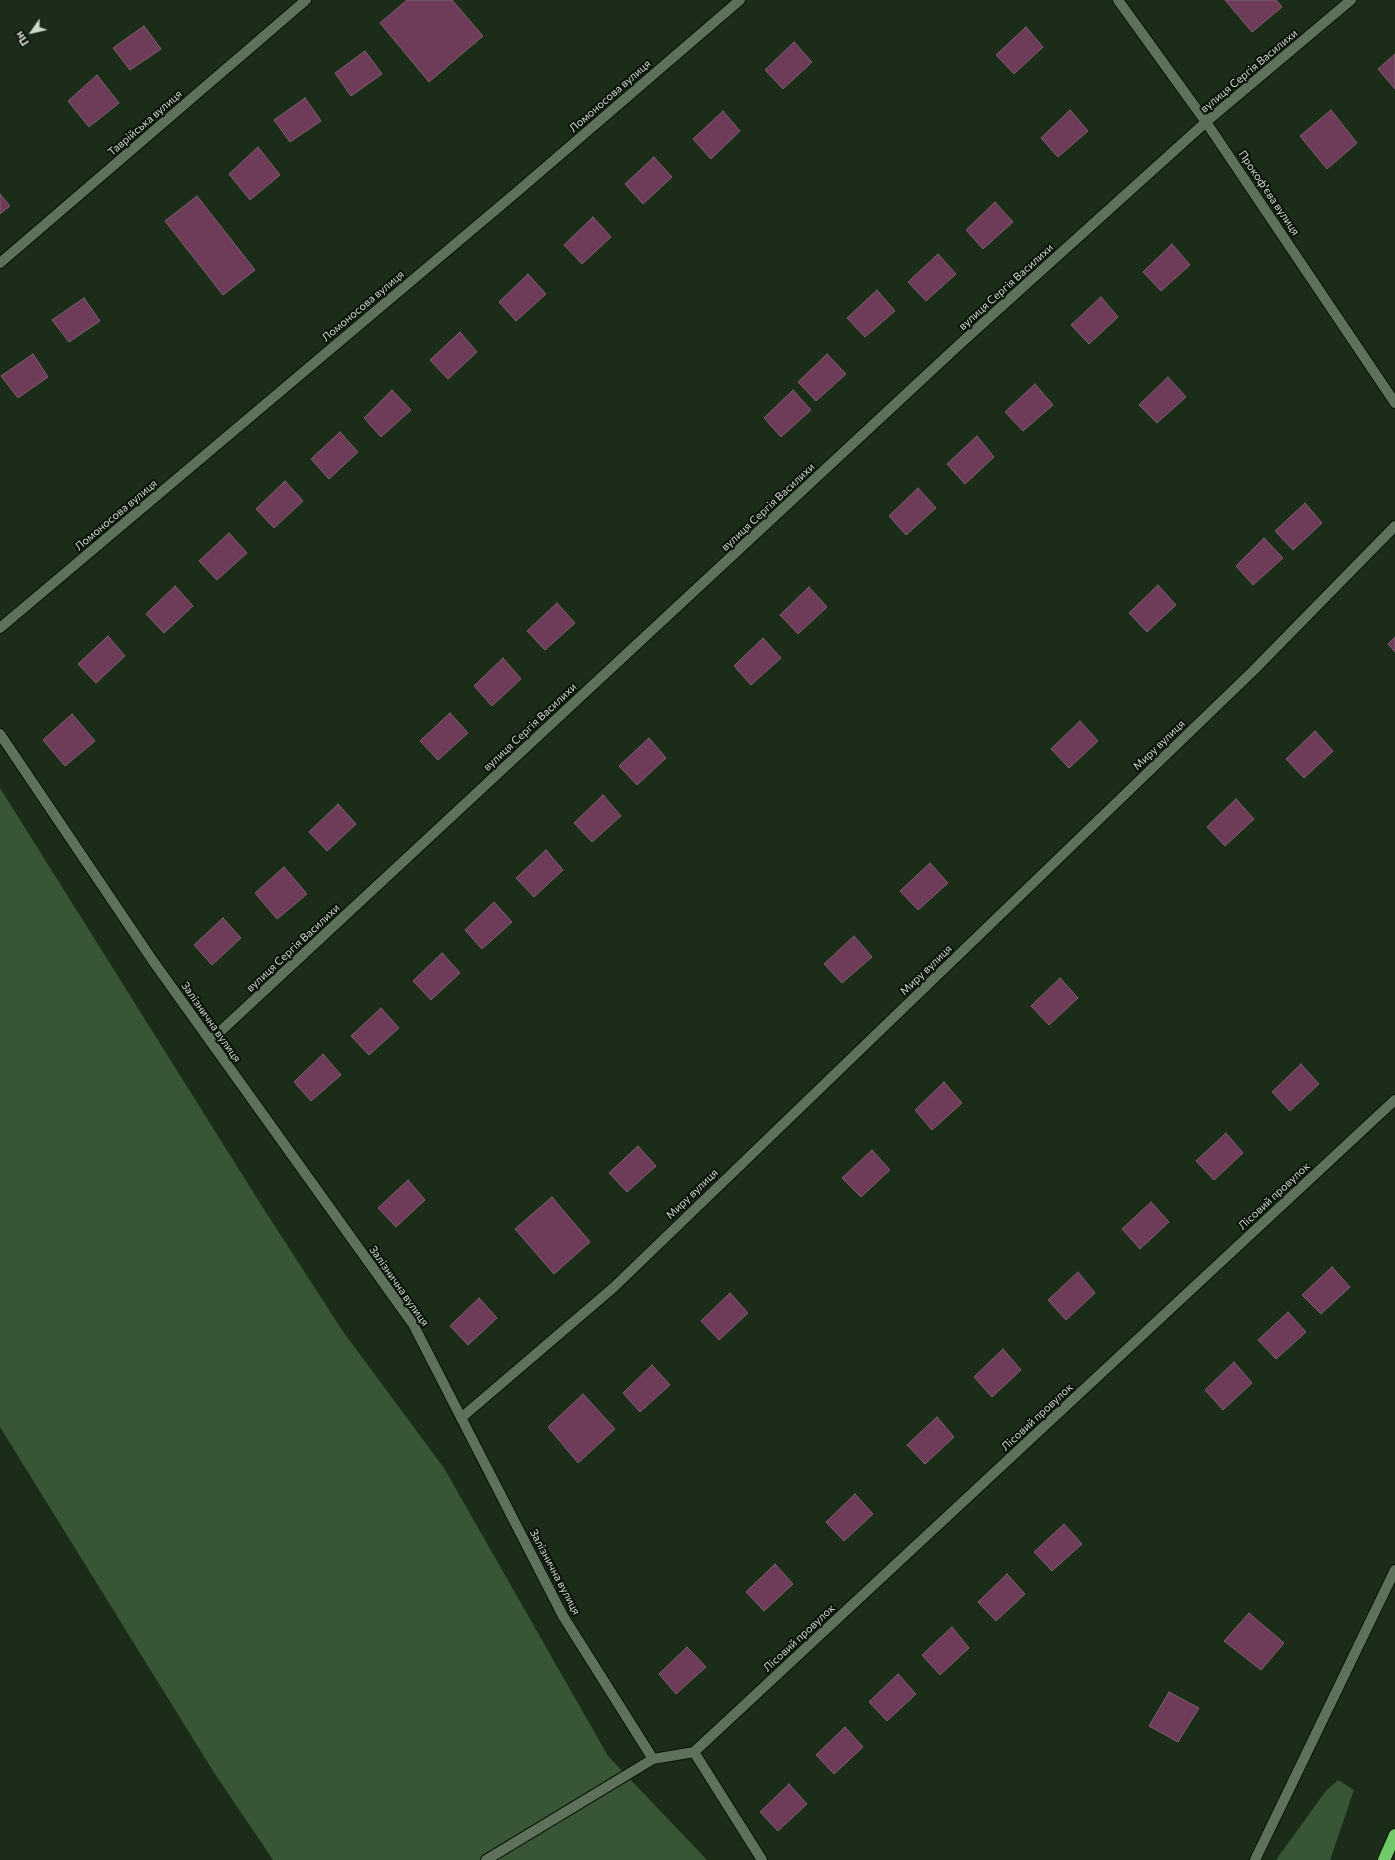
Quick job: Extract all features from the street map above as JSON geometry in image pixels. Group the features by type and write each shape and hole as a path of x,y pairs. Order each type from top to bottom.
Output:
{"highway":[{"path":"1384,1860 1395,1835"}],"street":[{"name":"Таврійська вулиця","path":"0,263 306,0"},
{"name":"Ломоносова вулиця","path":"0,628 518,191 740,0"},
{"name":"Прокоф'єва вулиця","path":"1118,0 1206,122 1395,403"},
{"name":"вулиця Сергія Василихи","path":"210,1041 961,343 1206,122 1352,0"},
{"name":"Миру вулиця","path":"461,1418 619,1282 1253,671 1395,526"},
{"name":"Залізнична вулиця","path":"0,734 152,960 413,1324 563,1616 653,1759"},
{"name":"Лісовий провулок","path":"694,1752 1395,1100"},
{"path":"1255,1860 1395,1570"},
{"path":"486,1860 653,1759 694,1752 762,1860"}],"green space":[{"path":"0,788 265,1211 344,1333 444,1468 608,1756 707,1860 273,1860 213,1771 0,1427"},
{"path":"1338,1780 1354,1790 1330,1860 1276,1860 1325,1792"}],"building":[{"path":"407,0 452,0 483,36 429,82 380,23"},
{"path":"1225,0 1276,0 1282,7 1252,32"},
{"path":"144,26 161,49 130,70 113,48"},
{"path":"1026,27 1043,47 1014,74 996,55"},
{"path":"794,42 812,62 783,89 765,70"},
{"path":"365,51 382,74 351,96 335,73"},
{"path":"1395,54 1395,89 1378,69"},
{"path":"97,75 119,103 89,127 68,101"},
{"path":"305,98 321,121 290,142 274,120"},
{"path":"1070,110 1088,131 1058,157 1041,138"},
{"path":"1331,110 1357,143 1327,169 1300,136"},
{"path":"723,111 740,131 711,159 693,139"},
{"path":"258,147 280,175 250,200 229,174"},
{"path":"654,157 672,177 643,204 625,184"},
{"path":"0,194 10,206 0,214"},
{"path":"197,196 255,270 223,295 165,221"},
{"path":"995,202 1013,222 983,249 966,230"},
{"path":"593,217 611,237 582,264 564,245"},
{"path":"1172,244 1190,265 1161,291 1143,272"},
{"path":"938,254 956,274 926,301 908,282"},
{"path":"528,274 546,294 516,321 499,302"},
{"path":"877,290 895,311 865,337 847,318"},
{"path":"1101,297 1118,317 1089,344 1071,325"},
{"path":"84,298 100,321 69,342 52,320"},
{"path":"460,332 477,352 448,379 430,360"},
{"path":"33,354 48,377 18,398 1,376"},
{"path":"827,354 846,374 816,401 798,382"},
{"path":"1168,377 1186,397 1157,423 1139,405"},
{"path":"1035,384 1053,405 1023,431 1005,412"},
{"path":"392,390 411,410 381,437 364,418"},
{"path":"793,390 811,410 781,437 764,418"},
{"path":"340,432 358,452 329,479 311,459"},
{"path":"977,436 994,457 965,484 947,464"},
{"path":"285,481 303,501 274,528 256,509"},
{"path":"918,488 936,508 906,535 889,516"},
{"path":"1305,503 1322,523 1293,550 1275,531"},
{"path":"229,533 247,553 217,580 199,561"},
{"path":"1264,538 1283,558 1253,585 1236,566"},
{"path":"1158,585 1176,605 1147,632 1129,613"},
{"path":"175,586 193,606 164,633 146,614"},
{"path":"809,587 827,607 798,634 780,615"},
{"path":"557,603 575,623 545,650 527,631"},
{"path":"108,636 125,656 96,683 78,664"},
{"path":"1395,637 1395,652 1388,644"},
{"path":"763,638 781,658 751,685 734,666"},
{"path":"503,658 521,679 492,706 474,686"},
{"path":"450,713 468,733 438,760 420,741"},
{"path":"72,714 95,741 65,766 43,740"},
{"path":"1080,721 1098,741 1069,768 1051,749"},
{"path":"1315,731 1333,751 1304,778 1286,759"},
{"path":"649,738 666,758 637,785 619,766"},
{"path":"603,795 621,816 592,842 574,823"},
{"path":"1236,799 1254,819 1225,846 1207,827"},
{"path":"338,804 356,824 327,851 309,832"},
{"path":"546,850 563,870 534,897 516,878"},
{"path":"930,863 948,883 918,910 900,891"},
{"path":"284,867 307,894 277,919 255,893"},
{"path":"494,902 512,922 482,949 465,930"},
{"path":"223,918 241,938 212,965 194,945"},
{"path":"854,936 872,957 842,983 824,964"},
{"path":"442,953 460,973 431,1000 413,981"},
{"path":"1060,978 1078,998 1049,1025 1031,1006"},
{"path":"381,1008 399,1028 369,1055 351,1036"},
{"path":"323,1054 341,1075 311,1101 294,1082"},
{"path":"1301,1064 1319,1084 1290,1111 1272,1092"},
{"path":"944,1082 962,1103 932,1130 915,1110"},
{"path":"1226,1133 1243,1153 1214,1180 1196,1161"},
{"path":"638,1146 656,1166 627,1192 609,1173"},
{"path":"872,1150 890,1170 861,1197 842,1178"},
{"path":"408,1180 425,1200 396,1227 378,1208"},
{"path":"552,1197 590,1242 554,1274 515,1229"},
{"path":"1151,1202 1169,1222 1140,1249 1122,1229"},
{"path":"1332,1267 1350,1287 1321,1314 1302,1295"},
{"path":"1078,1272 1095,1293 1066,1320 1048,1300"},
{"path":"730,1293 748,1313 719,1340 701,1321"},
{"path":"479,1298 497,1318 468,1345 450,1326"},
{"path":"1288,1312 1306,1332 1276,1359 1258,1340"},
{"path":"1003,1349 1021,1370 992,1397 974,1377"},
{"path":"1234,1362 1252,1383 1223,1410 1205,1390"},
{"path":"652,1365 670,1385 640,1412 623,1393"},
{"path":"583,1394 615,1429 578,1463 548,1427"},
{"path":"937,1417 954,1437 925,1464 907,1445"},
{"path":"855,1494 873,1514 844,1541 826,1522"},
{"path":"1064,1524 1082,1544 1052,1571 1034,1552"},
{"path":"775,1564 793,1584 764,1611 746,1592"},
{"path":"1007,1574 1025,1594 996,1621 978,1602"},
{"path":"1249,1613 1284,1643 1261,1670 1224,1641"},
{"path":"952,1627 969,1648 940,1675 922,1655"},
{"path":"687,1647 706,1667 676,1694 659,1674"},
{"path":"898,1674 916,1694 887,1721 869,1702"},
{"path":"1169,1692 1199,1708 1178,1742 1149,1726"},
{"path":"845,1727 863,1747 834,1774 816,1755"},
{"path":"789,1784 807,1804 778,1831 760,1812"}]}
